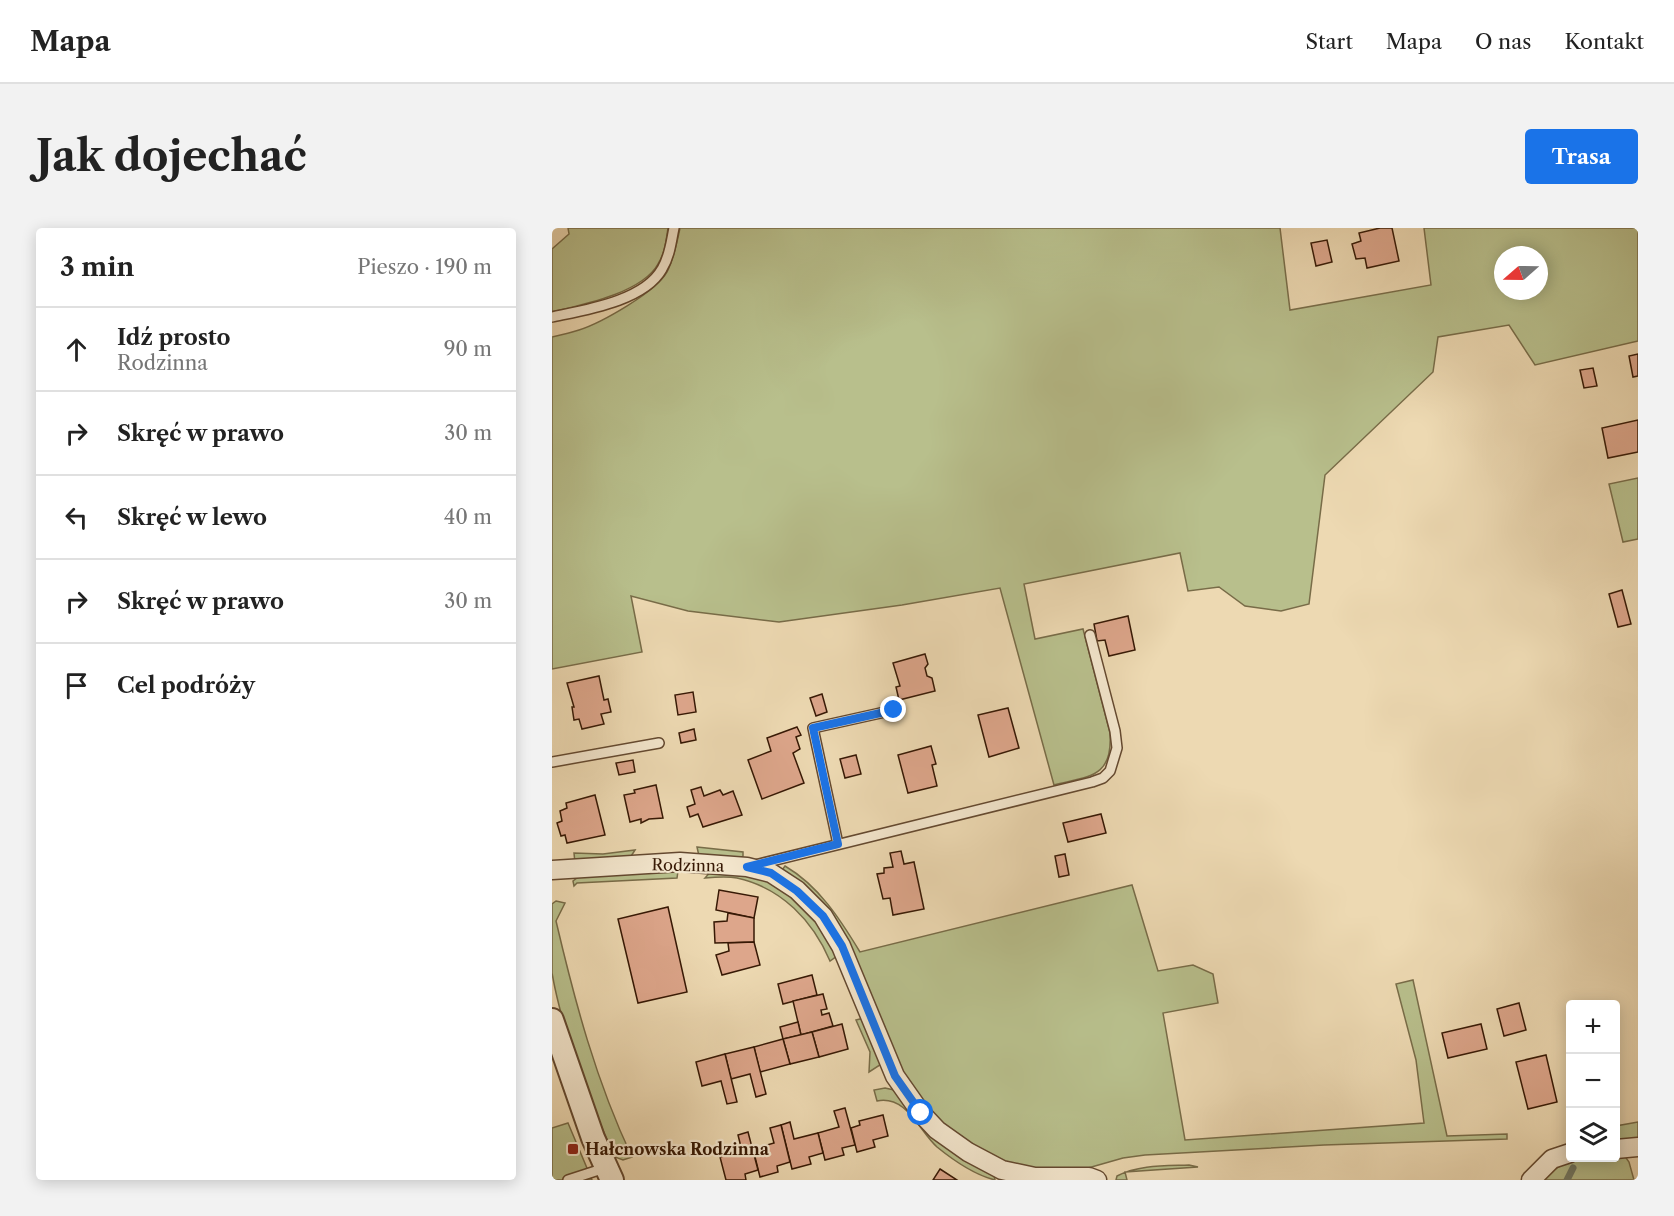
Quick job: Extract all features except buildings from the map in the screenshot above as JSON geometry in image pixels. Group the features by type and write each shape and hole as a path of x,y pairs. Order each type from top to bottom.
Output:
{"street":[{"name":"Rodzinna","path":"552,870 680,862 747,867 771,873 797,891 823,916 842,946 895,1076 921,1113 937,1130 968,1152 1002,1170 1035,1177 1089,1177 1096,1180"},
{"path":"552,1020 580,1103 609,1174"},
{"path":"1620,1149 1638,1147"},
{"path":"1531,1180 1552,1159 1566,1154"}],"lane":[{"path":"552,317 615,302 651,282 662,270 669,253 674,228"},
{"path":"747,867 1103,778 1110,771 1117,748 1115,731 1090,635"},
{"path":"838,844 813,728 894,710"},
{"path":"552,762 659,743"},
{"path":"568,1180 609,1174"}],"green space":[{"path":"568,228 668,228 665,247 658,264 639,283 610,296 552,312 552,249 569,234"},
{"path":"680,228 1280,228 1290,310 1431,285 1424,228 1638,228 1638,341 1535,365 1509,325 1438,337 1433,372 1325,475 1309,604 1281,611 1245,606 1219,587 1188,591 1180,553 1024,584 1035,639 1083,629 1110,733 1110,748 1103,767 1088,776 1054,785 1000,588 902,605 779,622 688,611 631,596 642,652 552,669 552,337 579,330 627,306 661,280 673,256"},
{"path":"1638,478 1638,539 1623,542 1609,484"},
{"path":"697,847 743,852 743,856 740,860 699,856"},
{"path":"635,850 628,861 575,863 574,853 603,854"},
{"path":"785,866 818,893 860,952 1132,885 1158,971 1193,965 1213,974 1218,1003 1163,1013 1185,1140 1424,1123 1416,1060 1396,984 1413,980 1447,1136 1507,1134 1507,1139 1324,1145 1145,1155 1123,1158 1088,1168 1043,1171 999,1162 962,1140 931,1113 904,1076 863,980 780,873"},
{"path":"712,870 741,873 773,882 790,893 819,921 837,956 830,961 815,933 794,908 782,898 753,883 737,878 705,878"},
{"path":"678,871 677,878 577,883 574,886 573,881 581,875"},
{"path":"556,901 565,903 556,921 588,1041 619,1128 632,1157 623,1160 615,1157 606,1136 578,1066 563,1019 552,973 552,904"},
{"path":"864,1018 883,1063 869,1072 870,1052 856,1020"},
{"path":"885,1088 894,1090 994,1175 995,1180 972,1171 943,1152 930,1140 912,1116 896,1103 877,1101 874,1090"},
{"path":"1638,1122 1638,1140 1620,1142 1620,1125"},
{"path":"568,1123 592,1180 552,1180 552,1128"},
{"path":"1624,1155 1629,1162 1634,1180 1542,1180 1552,1171 1570,1162 1620,1162 1620,1156"},
{"path":"1161,1166 1198,1167 1127,1172"},
{"path":"1125,1173 1127,1180 1116,1180 1117,1176"}],"waterway":[{"path":"1567,1180 1573,1168"}],"place":[{"name":"Hałcnowska Rodzinna","path":"573,1149"}],"route":[{"path":"894,710 813,728 838,844 747,867 771,873 797,891 823,916 842,946 895,1076 921,1113"}]}
